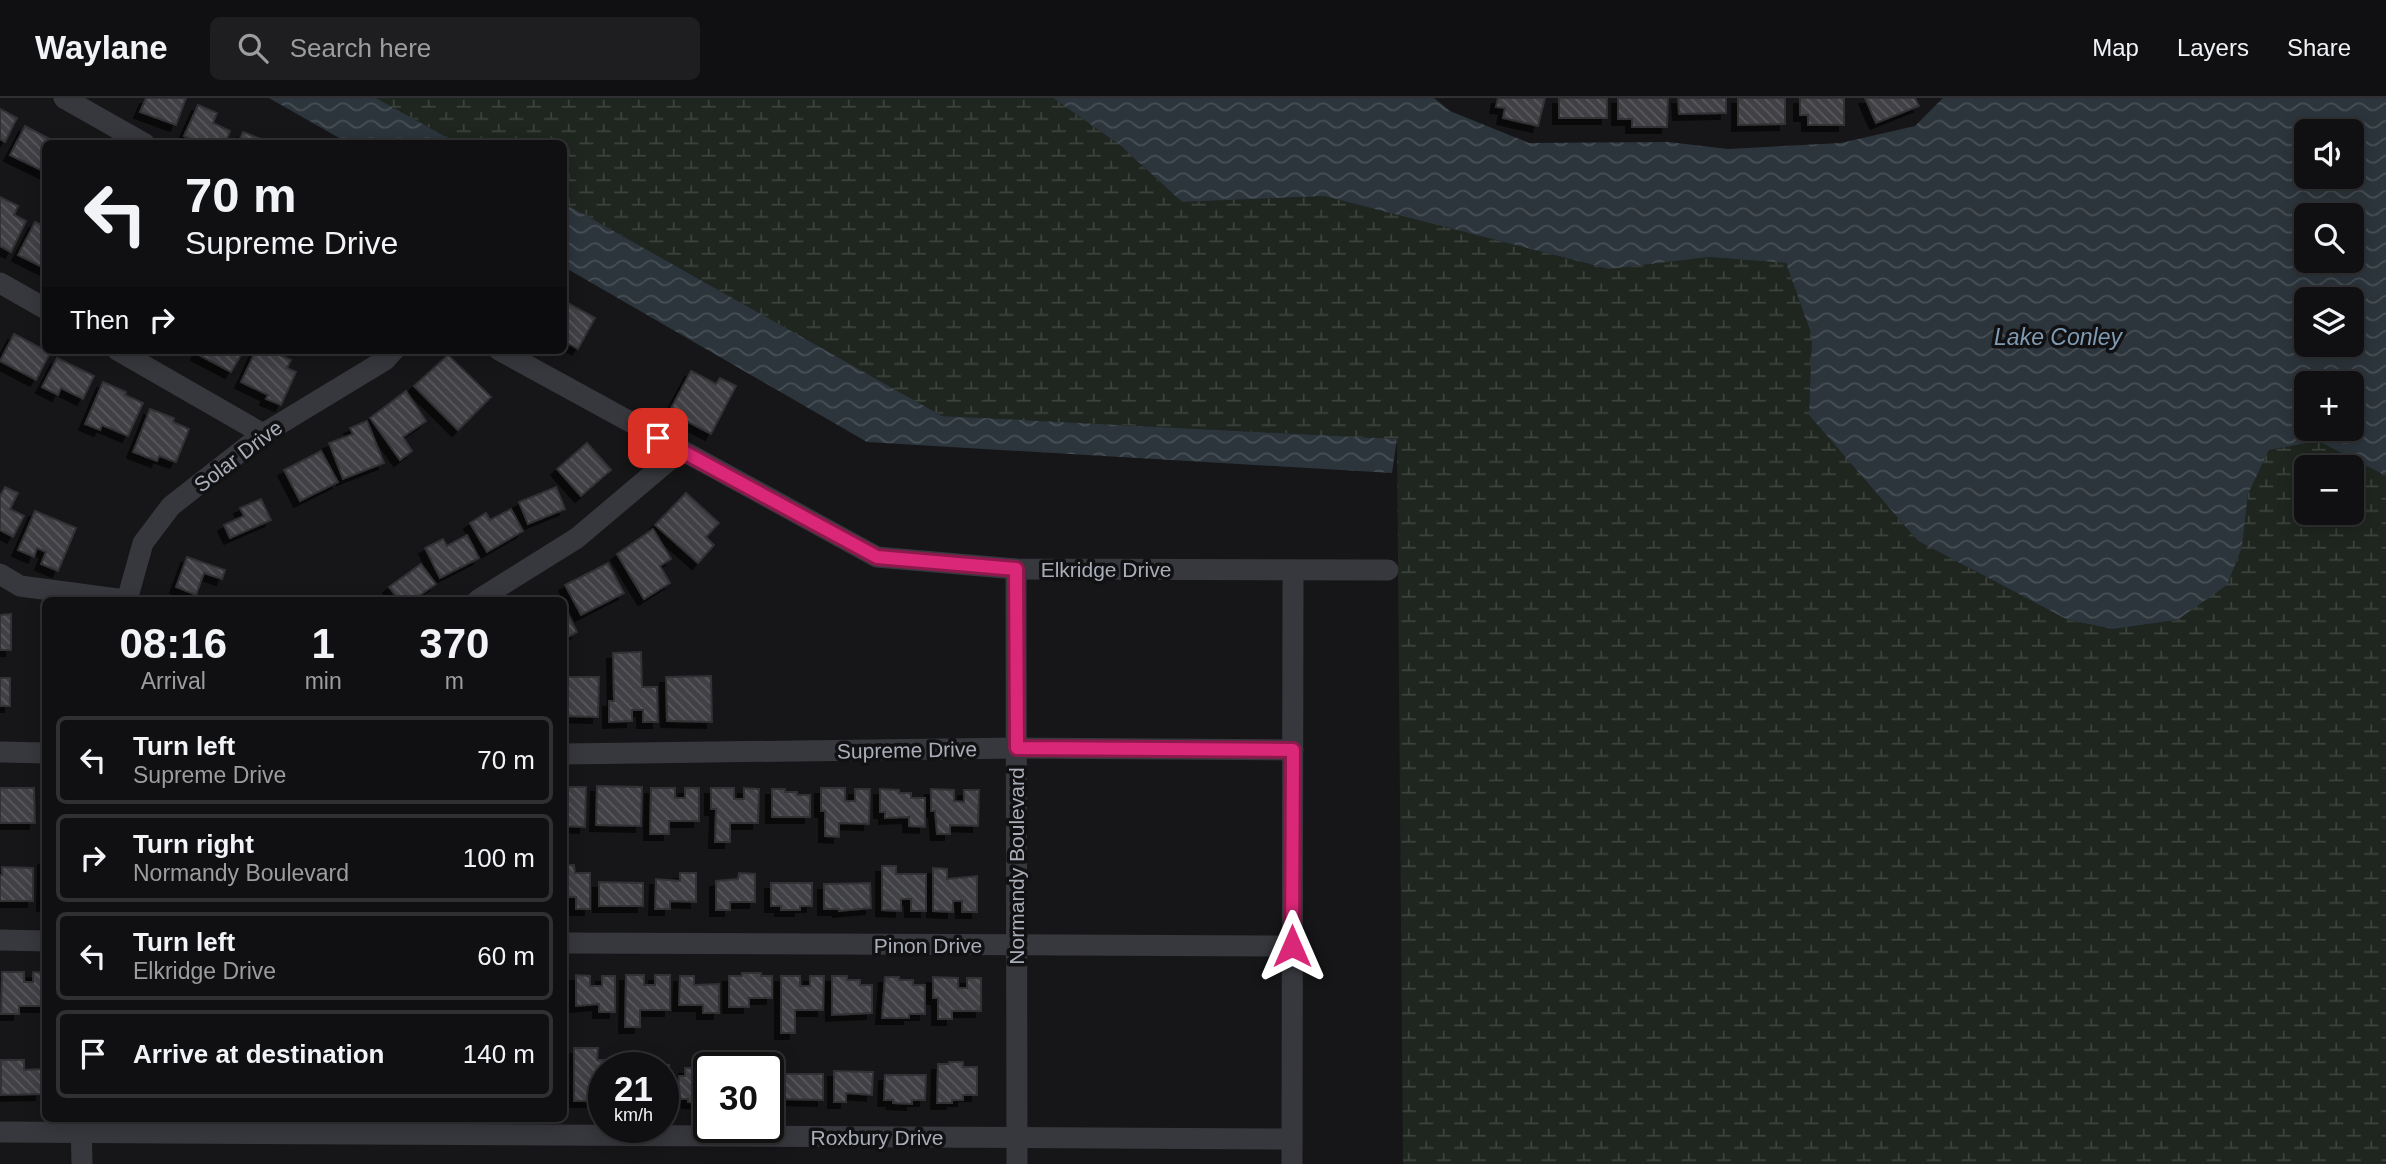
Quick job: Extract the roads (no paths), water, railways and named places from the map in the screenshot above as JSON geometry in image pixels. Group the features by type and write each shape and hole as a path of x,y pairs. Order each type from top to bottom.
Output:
{"street":[{"path":"64,98 138,140"},
{"path":"0,283 42,307"},
{"path":"124,354 262,434"},
{"name":"Solar Drive","path":"127,597 143,543 172,506 262,434 385,360 390,354"},
{"name":"Elkridge Drive","path":"506,354 877,557 1016,569 1388,570"},
{"path":"483,597 577,538 680,451"},
{"name":"Normandy Boulevard","path":"1016,569 1017,1164"},
{"path":"1292,1164 1293,570"},
{"path":"0,574 20,586 103,597"},
{"name":"Supreme Drive","path":"567,754 1017,748 1293,750"},
{"path":"0,752 42,753"},
{"path":"0,940 42,941"},
{"name":"Pinon Drive","path":"567,943 1292,946"},
{"path":"81,1125 82,1164"},
{"name":"Roxbury Drive","path":"0,1132 81,1125 1017,1138 1292,1139"}],"water":[{"path":"269,98 376,98 452,140 343,140"},
{"name":"Lake Conley","path":"1053,98 1434,98 1450,111 1529,143 1668,142 1728,149 1841,143 1915,126 1943,98 2386,98 2386,476 2364,465 2364,455 2345,455 2318,441 2269,450 2248,494 2242,547 2227,585 2177,620 2113,629 2068,620 1918,541 1809,415 1812,336 1786,263 1709,257 1609,269 1324,196 1182,202 1121,146"},
{"path":"567,205 942,416 1397,439 1392,473 867,442 567,269"}]}
